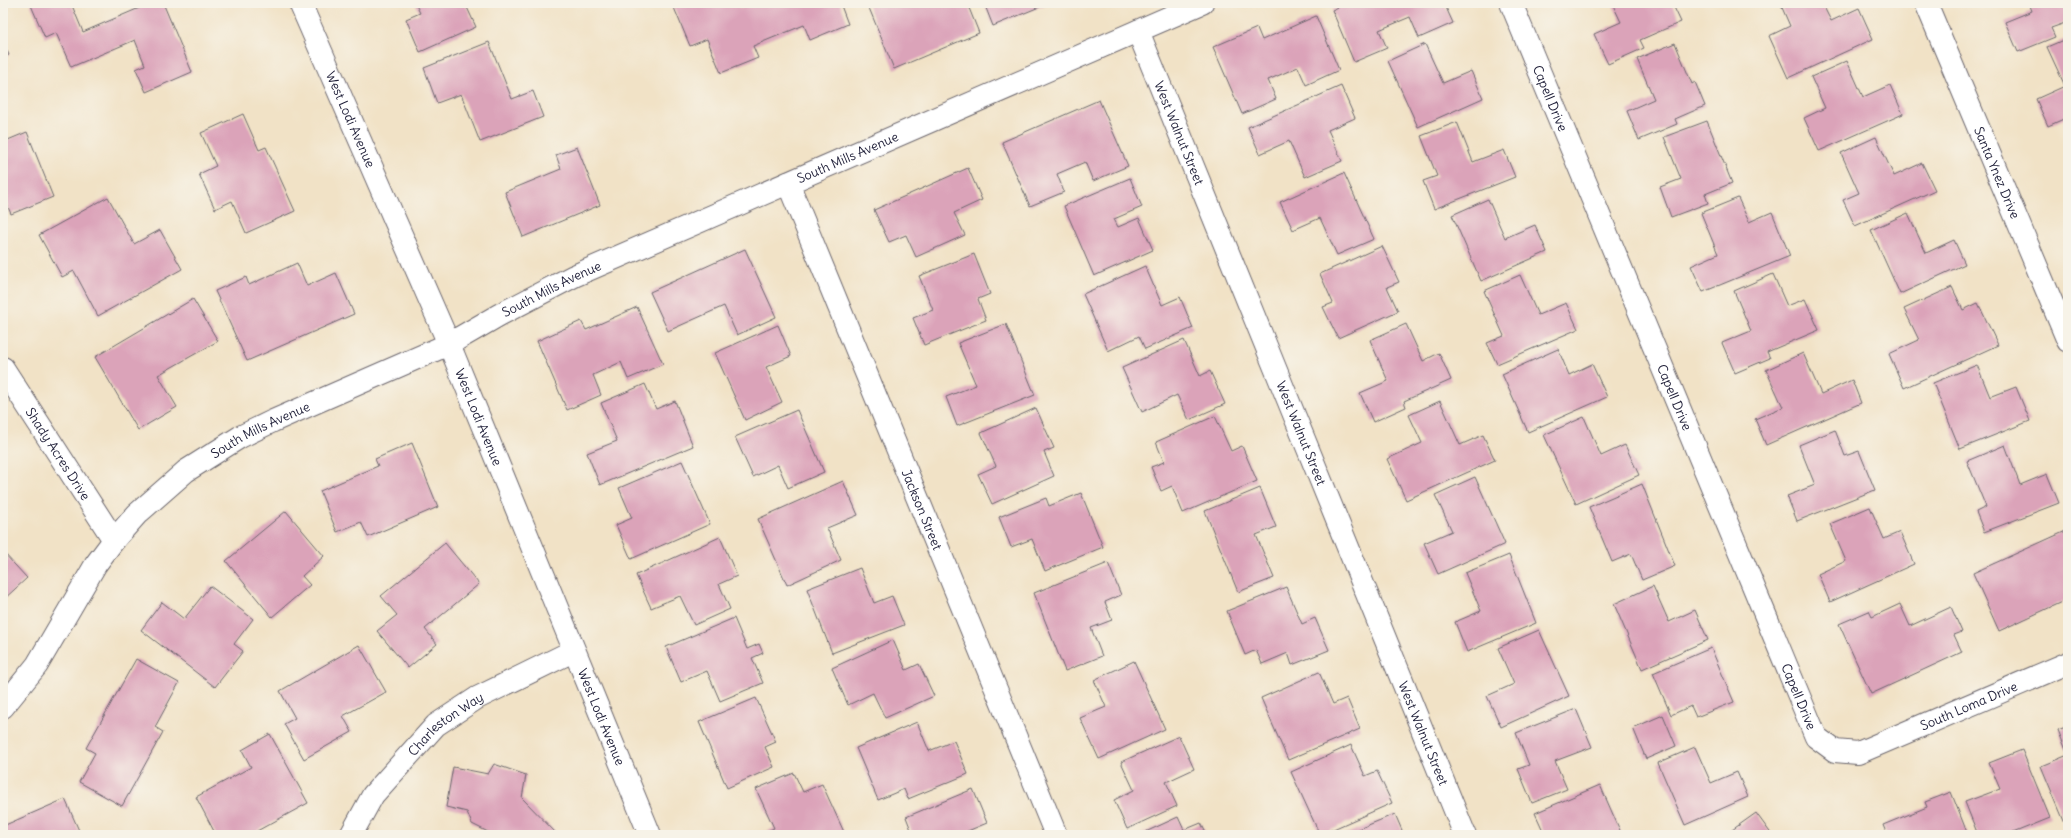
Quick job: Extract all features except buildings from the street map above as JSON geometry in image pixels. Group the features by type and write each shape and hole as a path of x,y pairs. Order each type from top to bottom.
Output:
{"street":[{"name":"West Lodi Avenue","path":"300,3 449,344 650,835"},
{"name":"South Mills Avenue","path":"3,707 37,665 96,564 114,540 137,514 159,494 186,471 209,455 273,421 449,344 499,315 574,276 1202,3"},
{"name":"Capell Drive","path":"1511,3 1816,737 1836,751 1858,753 1870,749"},
{"name":"Santa Ynez Drive","path":"1926,3 2068,341"},
{"name":"West Walnut Street","path":"1138,31 1465,835"},
{"name":"Jackson Street","path":"788,183 1056,835"},
{"name":"Shady Acres Drive","path":"3,368 114,540"},
{"name":"Charleston Way","path":"350,835 373,795 436,725 477,698 573,650"},
{"name":"South Loma Drive","path":"1870,749 2068,663"}]}
